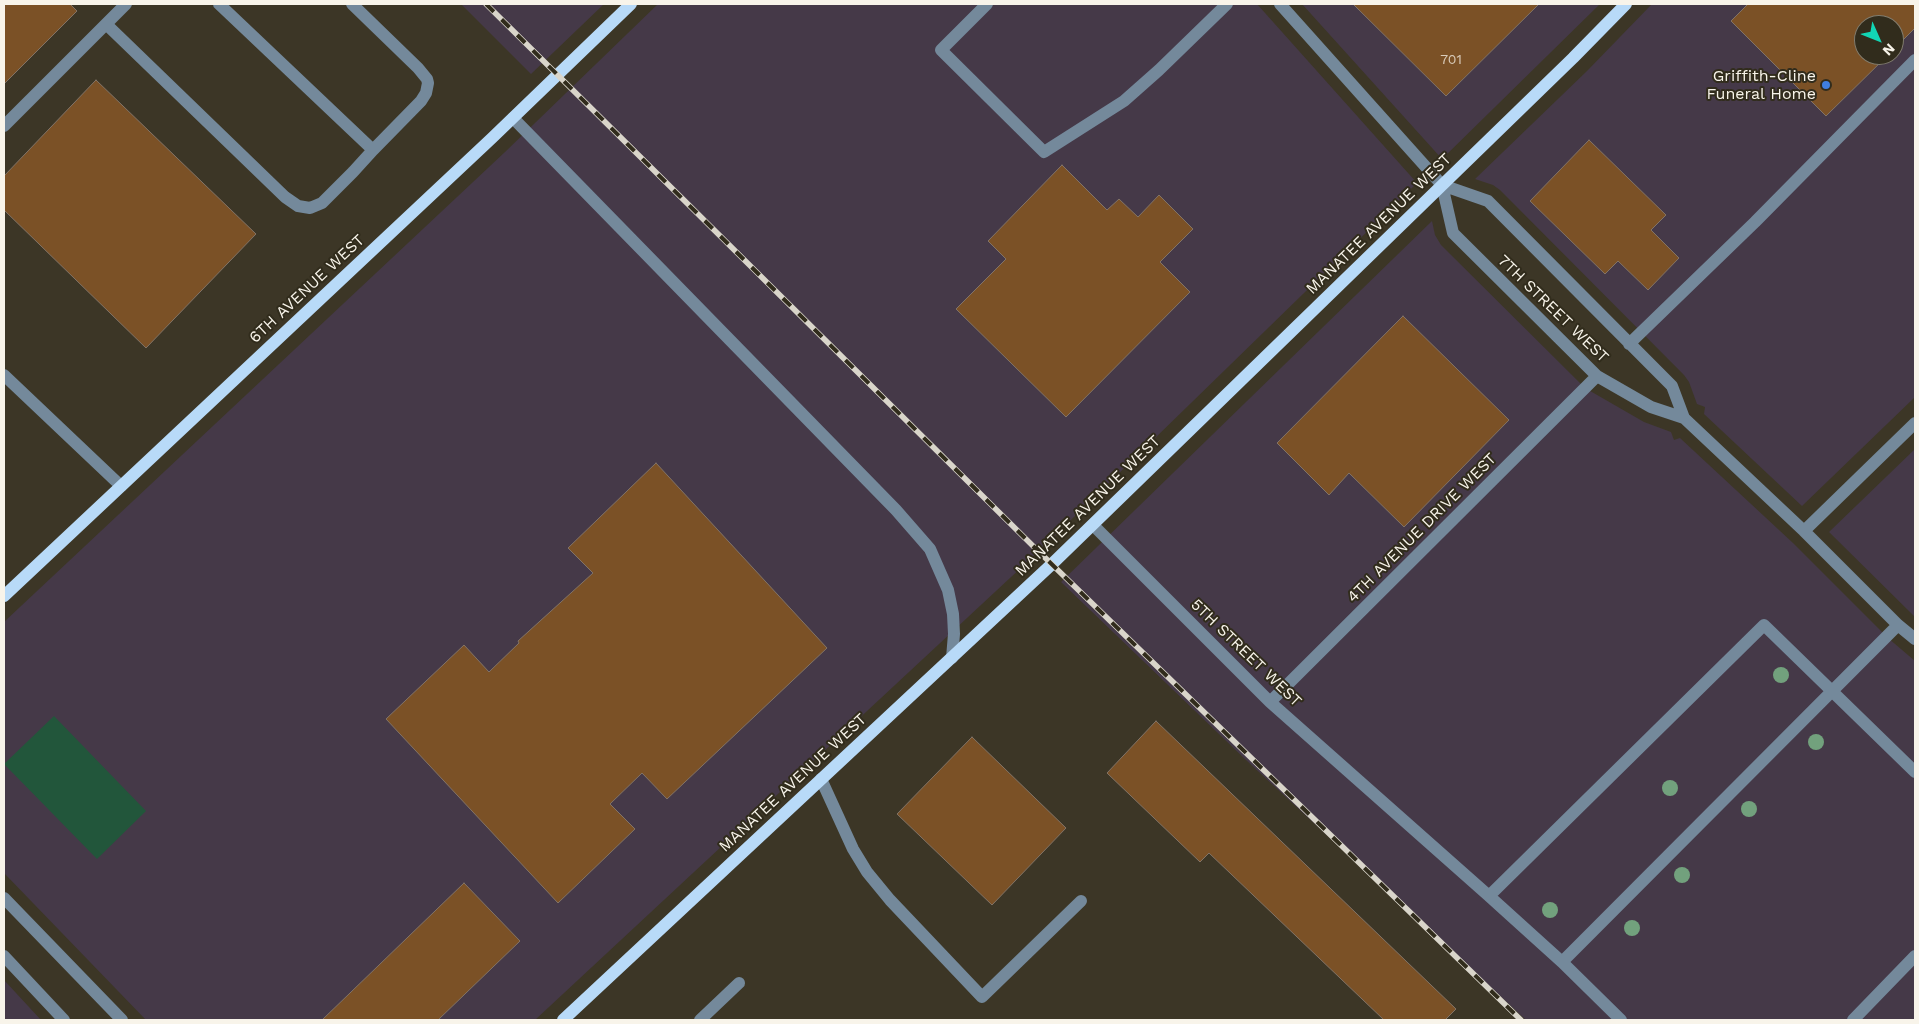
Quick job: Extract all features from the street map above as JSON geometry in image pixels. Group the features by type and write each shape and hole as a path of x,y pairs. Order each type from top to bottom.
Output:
{"main road":[{"name":"6TH AVENUE WEST","path":"4,596 514,118 631,4"},
{"name":"MANATEE AVENUE WEST","path":"563,1020 1093,524 1626,4"}],"street":[{"path":"4,126 126,4"},
{"path":"219,4 373,150"},
{"path":"106,24 285,197 298,206 310,208 322,203 421,101 426,93 428,83 424,74 352,4"},
{"path":"987,4 941,50 1044,152 1124,101 1227,4"},
{"name":"7TH STREET WEST","path":"1280,4 1442,185 1453,233 1598,376 1651,407 1684,418 1804,531 1898,625 1915,639"},
{"path":"1629,344 1755,222 1915,60"},
{"path":"514,118 896,510 926,544 934,557 950,598 954,634 952,658"},
{"name":"7TH STREET WEST","path":"1442,185 1488,201 1672,386 1684,418"},
{"path":"4,375 121,486"},
{"name":"4TH AVENUE DRIVE WEST","path":"1270,702 1598,376"},
{"path":"1804,531 1915,423"},
{"name":"5TH STREET WEST","path":"1093,524 1270,702 1489,896 1562,962 1622,1020"},
{"path":"1489,896 1764,625 1915,772"},
{"path":"1562,962 1898,625"},
{"path":"822,779 852,850 867,872 890,900 982,997 1081,902"},
{"path":"4,898 116,1018"},
{"path":"4,956 64,1020"},
{"path":"1853,1020 1915,956"},
{"path":"700,1020 739,983"}],"shaded area":[{"path":"461,4 604,4 531,74"},
{"path":"658,4 1257,4 1417,183 1039,551 535,1020 146,1020 4,873 4,622 505,152"},
{"path":"1302,4 1600,4 1442,159"},
{"path":"1652,4 1915,4 1915,397 1802,506 1704,414 1705,407 1697,404 1689,382 1684,375 1500,190 1493,185 1475,179 1587,71"},
{"path":"1432,221 1435,235 1441,245 1585,388 1644,422 1671,432 1674,440 1680,438 1793,543 1888,638 1915,661 1915,1020 1526,1020 1245,759 1061,582"},
{"path":"1915,449 1915,617 1829,532"},
{"path":"4,980 41,1020 4,1020"}],"green space":[{"path":"54,716 146,811 97,859 4,764"}],"building":[{"path":"4,4 70,4 77,11 4,84"},
{"path":"1353,4 1539,4 1446,96"},
{"name":"Griffith-Cline Funeral Home","path":"1748,4 1915,4 1915,28 1904,39 1904,15 1854,15 1854,65 1878,65 1826,116 1731,21"},
{"path":"96,80 256,234 146,348 4,210 4,176"},
{"path":"1589,140 1666,215 1651,230 1679,258 1648,290 1618,261 1605,274 1530,201"},
{"path":"1062,165 1107,210 1119,199 1138,217 1159,195 1193,229 1160,262 1190,292 1066,417 956,309 1006,259 988,241"},
{"path":"1403,316 1509,420 1404,527 1349,473 1329,495 1277,443"},
{"path":"656,463 827,648 667,799 642,773 610,804 635,829 558,903 386,719 464,645 489,672 519,643 518,641 593,573 568,548"},
{"path":"1156,721 1456,1009 1445,1020 1384,1020 1209,853 1200,862 1107,773"},
{"path":"972,737 1066,828 992,905 897,814"},
{"path":"464,883 520,941 438,1020 322,1020"}],"railway":[{"path":"486,4 1032,545 1521,1020"}],"place":[{"name":"Griffith-Cline Funeral Home","path":"1826,85"}]}
